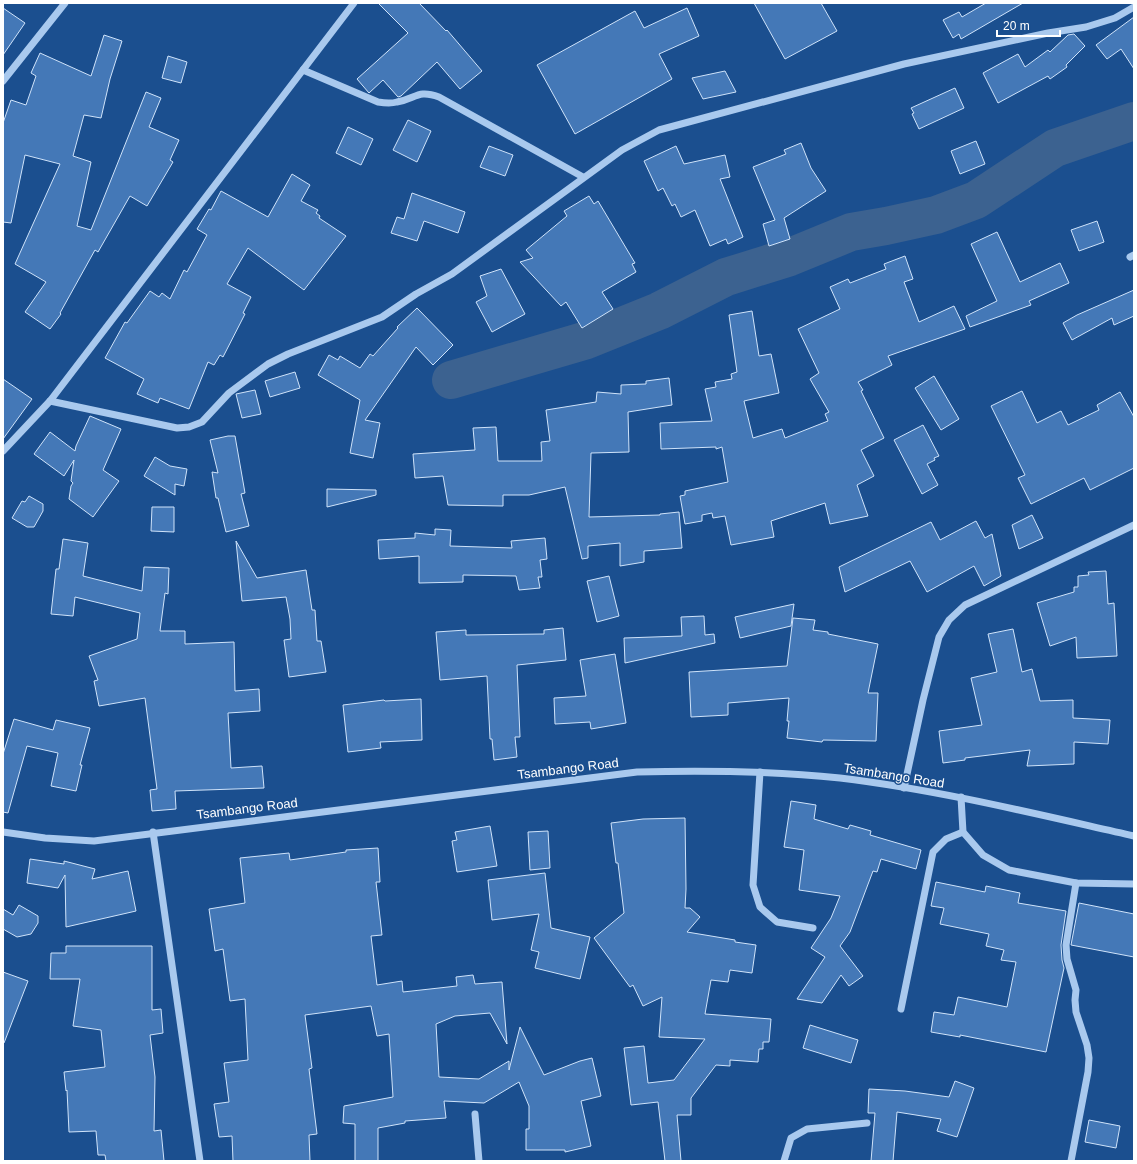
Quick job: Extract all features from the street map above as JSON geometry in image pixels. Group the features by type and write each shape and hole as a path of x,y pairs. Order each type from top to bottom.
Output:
{"street":[{"path":"3,81 64,3"},
{"path":"3,451 50,401 354,3"},
{"path":"50,401 177,428 188,427 202,422 229,393 268,364 288,354 382,316 416,294 452,274 583,177 622,150 659,130 904,64 1048,33 1086,27 1115,18 1134,7"},
{"path":"302,70 378,102 398,102 419,94 428,93 439,97 583,177"},
{"path":"904,788 923,700 939,637 949,620 965,606 1134,525"},
{"name":"Tsambango Road","path":"3,832 45,838 94,840 637,772 715,770 839,778 904,788 961,797 1134,836"},
{"path":"760,772 753,884 760,907 777,922 813,928"},
{"path":"961,797 963,832 983,855 1009,870 1076,883 1134,884"},
{"path":"152,832 200,1161"},
{"path":"901,1009 933,852 946,839 963,832"},
{"path":"1071,1161 1088,1072 1089,1058 1087,1045 1076,1012 1076,990 1067,958 1066,945 1076,883"},
{"path":"475,1114 479,1161"},
{"path":"784,1161 791,1138 806,1129 866,1123"}],"building":[{"path":"378,3 419,3 446,31 447,30 482,71 460,89 437,62 401,96 398,97 383,80 369,93 357,79 408,33"},
{"path":"754,3 821,3 837,31 785,59"},
{"path":"986,3 1023,3 961,39 959,34 953,38 943,20 959,12 962,17"},
{"path":"3,8 25,23 3,55"},
{"path":"687,8 699,36 659,54 672,79 575,134 537,65 635,11 644,28"},
{"path":"1134,17 1134,69 1121,49 1107,59 1096,45"},
{"path":"1074,34 1085,46 1066,65 1067,67 1050,79 1048,76 998,103 983,73 1018,54 1025,67 1048,50 1050,52 1068,35"},
{"path":"104,35 122,41 110,79 101,118 84,115 73,156 91,162 77,226 91,230 146,92 161,98 149,127 179,140 170,160 173,162 147,206 130,196 98,252 95,250 60,313 61,314 50,329 25,312 46,282 15,264 60,164 25,155 11,223 3,222 3,123 11,100 26,105 36,76 31,73 40,53 91,76"},
{"path":"168,56 187,62 181,83 162,78"},
{"path":"725,71 736,92 703,99 692,78"},
{"path":"955,88 964,108 919,129 912,114 914,113 911,108"},
{"path":"408,120 431,131 417,162 393,150"},
{"path":"348,127 373,139 361,165 336,153"},
{"path":"976,141 985,164 960,174 951,151"},
{"path":"801,143 811,168 826,191 784,218 790,239 769,246 763,224 775,220 753,167 786,154 784,150"},
{"path":"489,146 513,155 505,176 480,167"},
{"path":"676,146 684,164 725,155 730,177 720,179 743,237 728,244 726,239 710,246 695,210 681,217 675,204 672,206 663,188 658,191 644,161"},
{"path":"292,174 310,185 301,201 318,210 316,213 320,216 319,218 346,236 304,290 248,248 227,284 251,297 243,313 245,314 223,357 220,355 214,365 208,362 189,409 160,398 158,403 137,394 144,379 105,358 125,322 127,323 150,291 159,297 162,293 170,299 184,270 187,272 207,235 197,229 209,209 211,210 221,191 268,217"},
{"path":"412,193 465,212 458,233 424,221 417,241 391,233 397,217 404,219"},
{"path":"589,196 594,204 598,201 635,263 632,264 636,272 602,292 613,309 582,328 566,302 561,306 520,262 533,258 526,250 567,216 564,211"},
{"path":"1097,221 1104,242 1079,251 1071,230"},
{"path":"997,232 1020,282 1060,263 1069,283 1029,301 1031,305 970,327 966,316 997,301 971,244"},
{"path":"905,256 913,279 904,282 919,322 954,306 965,329 888,356 892,365 858,382 884,438 861,450 874,476 857,485 868,516 830,524 825,503 771,521 774,537 731,545 725,516 713,518 712,513 702,515 702,521 685,524 680,496 685,495 685,491 728,482 722,447 716,449 716,447 661,449 660,423 712,421 705,389 716,387 715,382 732,379 731,374 737,372 729,315 752,311 759,356 771,354 779,393 744,401 753,438 782,429 785,438 828,421 825,414 829,412 810,379 819,373 798,329 840,309 830,287 848,279 850,283 886,269 884,264"},
{"path":"501,269 525,314 492,332 476,302 487,296 480,276"},
{"path":"1134,290 1134,316 1114,325 1112,318 1072,340 1063,323 1077,315"},
{"path":"417,308 453,345 433,365 416,347 365,420 380,423 373,458 350,453 360,400 318,375 329,355 338,360 340,356 360,368 370,354 373,356 398,328 397,327"},
{"path":"295,372 300,388 270,397 265,381"},
{"path":"934,376 959,419 941,430 915,388"},
{"path":"669,378 672,405 628,412 629,452 591,453 589,517 660,515 679,512 682,548 644,551 644,562 620,566 620,543 588,546 588,558 582,559 565,487 529,495 503,495 503,506 448,505 443,476 415,478 413,454 475,450 473,428 496,427 498,461 542,461 541,442 550,441 546,410 596,402 597,392 621,394 621,385 646,384 646,381"},
{"path":"3,379 32,399 3,439"},
{"path":"255,390 261,414 242,418 236,394"},
{"path":"1022,391 1037,423 1061,411 1068,425 1099,410 1097,405 1120,392 1134,417 1134,468 1090,490 1084,478 1031,504 1018,478 1025,475 991,406"},
{"path":"90,416 121,429 103,470 119,481 93,517 69,499 71,486 73,483 71,481 74,460 64,476 34,454 50,432 75,451"},
{"path":"923,425 939,456 927,464 938,485 922,494 894,440"},
{"path":"235,436 245,493 241,494 249,526 226,532 218,498 216,498 212,472 218,473 210,440"},
{"path":"155,457 170,466 187,469 184,486 175,484 175,495 144,476"},
{"path":"327,489 376,490 376,495 327,507"},
{"path":"29,496 43,504 43,511 34,527 27,527 12,518 22,501 25,502"},
{"path":"152,507 174,507 174,532 151,531"},
{"path":"1032,515 1043,538 1019,549 1012,525"},
{"path":"976,521 985,538 992,534 1001,576 984,586 974,566 927,592 910,561 845,592 839,567 931,522 940,540"},
{"path":"435,529 451,530 450,546 512,548 511,541 545,538 547,559 540,560 542,577 538,577 540,588 519,590 516,576 463,575 463,582 419,583 419,556 379,559 378,540 415,538 415,533 435,535"},
{"path":"63,539 88,543 83,576 142,591 144,567 169,568 168,594 165,593 160,631 185,631 185,644 234,642 235,691 259,689 260,711 228,713 231,768 262,766 264,788 175,791 176,809 152,811 150,790 157,789 145,698 99,706 94,681 98,680 89,656 137,639 140,613 75,597 73,616 51,614 56,569 59,569"},
{"path":"236,541 257,578 306,570 312,610 315,610 317,641 321,641 326,672 289,677 284,640 291,639 290,619 286,597 242,601"},
{"path":"1106,571 1108,604 1114,603 1117,656 1077,658 1076,637 1050,646 1037,603 1074,592 1074,587 1078,587 1078,576 1089,575 1088,572"},
{"path":"609,576 619,616 597,622 587,581"},
{"path":"794,604 791,626 740,638 735,617"},
{"path":"704,616 705,635 714,634 715,643 625,663 624,638 682,636 681,617"},
{"path":"793,618 815,620 813,630 828,632 828,634 878,644 868,693 878,693 876,741 823,740 822,742 787,738 789,698 728,703 728,715 691,717 689,672 787,666"},
{"path":"563,628 566,660 517,665 520,737 515,737 517,757 494,760 492,739 490,739 487,676 440,680 436,632 466,630 466,635 544,634 544,630"},
{"path":"1013,629 1022,672 1032,669 1040,701 1073,700 1073,718 1110,720 1108,744 1074,742 1074,764 1027,766 1030,750 965,758 965,760 943,763 939,731 982,725 971,678 997,672 988,634"},
{"path":"615,654 626,723 591,729 590,722 555,724 554,698 586,696 580,660"},
{"path":"421,699 422,740 380,742 381,748 348,752 343,705 384,700"},
{"path":"14,719 53,730 56,720 90,728 80,765 82,765 76,791 51,786 58,753 27,746 8,813 3,812 3,754"},
{"path":"791,801 816,805 814,819 848,829 850,825 871,831 870,835 921,850 916,869 881,859 877,872 873,871 850,932 840,946 863,976 849,986 841,975 822,1003 797,999 825,957 811,948 831,918 840,896 799,890 804,850 784,847"},
{"path":"685,818 685,908 690,908 700,917 687,932 756,945 752,973 730,970 728,982 711,980 705,1014 771,1019 769,1042 763,1042 763,1049 759,1049 758,1062 730,1060 730,1066 716,1065 691,1098 691,1115 677,1115 681,1161 665,1161 658,1102 631,1105 624,1048 644,1046 648,1083 674,1080 705,1039 659,1037 662,997 643,1006 633,985 630,987 594,938 624,913 618,863 616,863 611,823 643,819"},
{"path":"490,826 497,866 457,872 452,841 457,840 455,832"},
{"path":"548,831 550,868 530,870 528,832"},
{"path":"378,848 380,882 376,882 382,935 371,936 377,985 402,981 403,992 457,986 456,977 473,975 475,984 502,982 507,1044 490,1013 455,1016 436,1024 439,1077 479,1079 509,1061 509,1070 520,1027 544,1075 592,1058 601,1096 581,1101 591,1146 565,1152 565,1150 526,1150 526,1129 529,1129 529,1106 519,1082 484,1103 444,1101 446,1118 405,1121 405,1123 378,1128 378,1161 355,1161 355,1124 343,1123 344,1106 393,1097 389,1034 377,1036 371,1006 305,1015 312,1068 309,1069 317,1134 309,1135 310,1161 233,1161 232,1136 219,1137 214,1104 229,1102 224,1063 248,1060 245,999 230,1001 223,949 215,951 209,909 245,903 240,858 289,853 290,860 346,852 346,850"},
{"path":"30,859 64,864 64,861 95,869 92,879 128,871 136,911 66,927 65,875 58,888 27,883"},
{"path":"545,873 551,928 590,937 580,979 535,968 539,952 531,950 539,914 492,920 488,880"},
{"path":"936,882 985,892 986,886 1020,893 1018,903 1066,911 1061,945 1064,968 1046,1052 960,1035 960,1037 931,1032 934,1012 954,1015 958,997 1007,1007 1016,962 1001,960 1004,950 986,946 989,934 940,924 944,908 931,906"},
{"path":"1079,903 1134,914 1134,957 1071,945"},
{"path":"19,905 38,916 38,923 31,934 17,937 3,929 3,909 13,915"},
{"path":"66,946 152,946 152,1010 161,1009 163,1033 150,1035 155,1077 154,1131 161,1130 164,1161 106,1161 105,1155 98,1155 96,1131 69,1132 67,1090 66,1091 64,1072 105,1067 101,1030 73,1026 80,979 50,979 51,953 66,953"},
{"path":"3,972 28,981 4,1043 3,1043"},
{"path":"810,1025 858,1040 851,1063 803,1048"},
{"path":"955,1081 974,1088 957,1137 937,1131 941,1119 897,1112 893,1161 871,1161 875,1113 868,1113 869,1089 905,1091 949,1097"},
{"path":"1089,1120 1120,1126 1116,1148 1085,1142"}],"waterway":[{"path":"451,380 587,340 659,311 726,277 790,257 851,232 936,215 976,200 1055,148 1134,121"}]}
